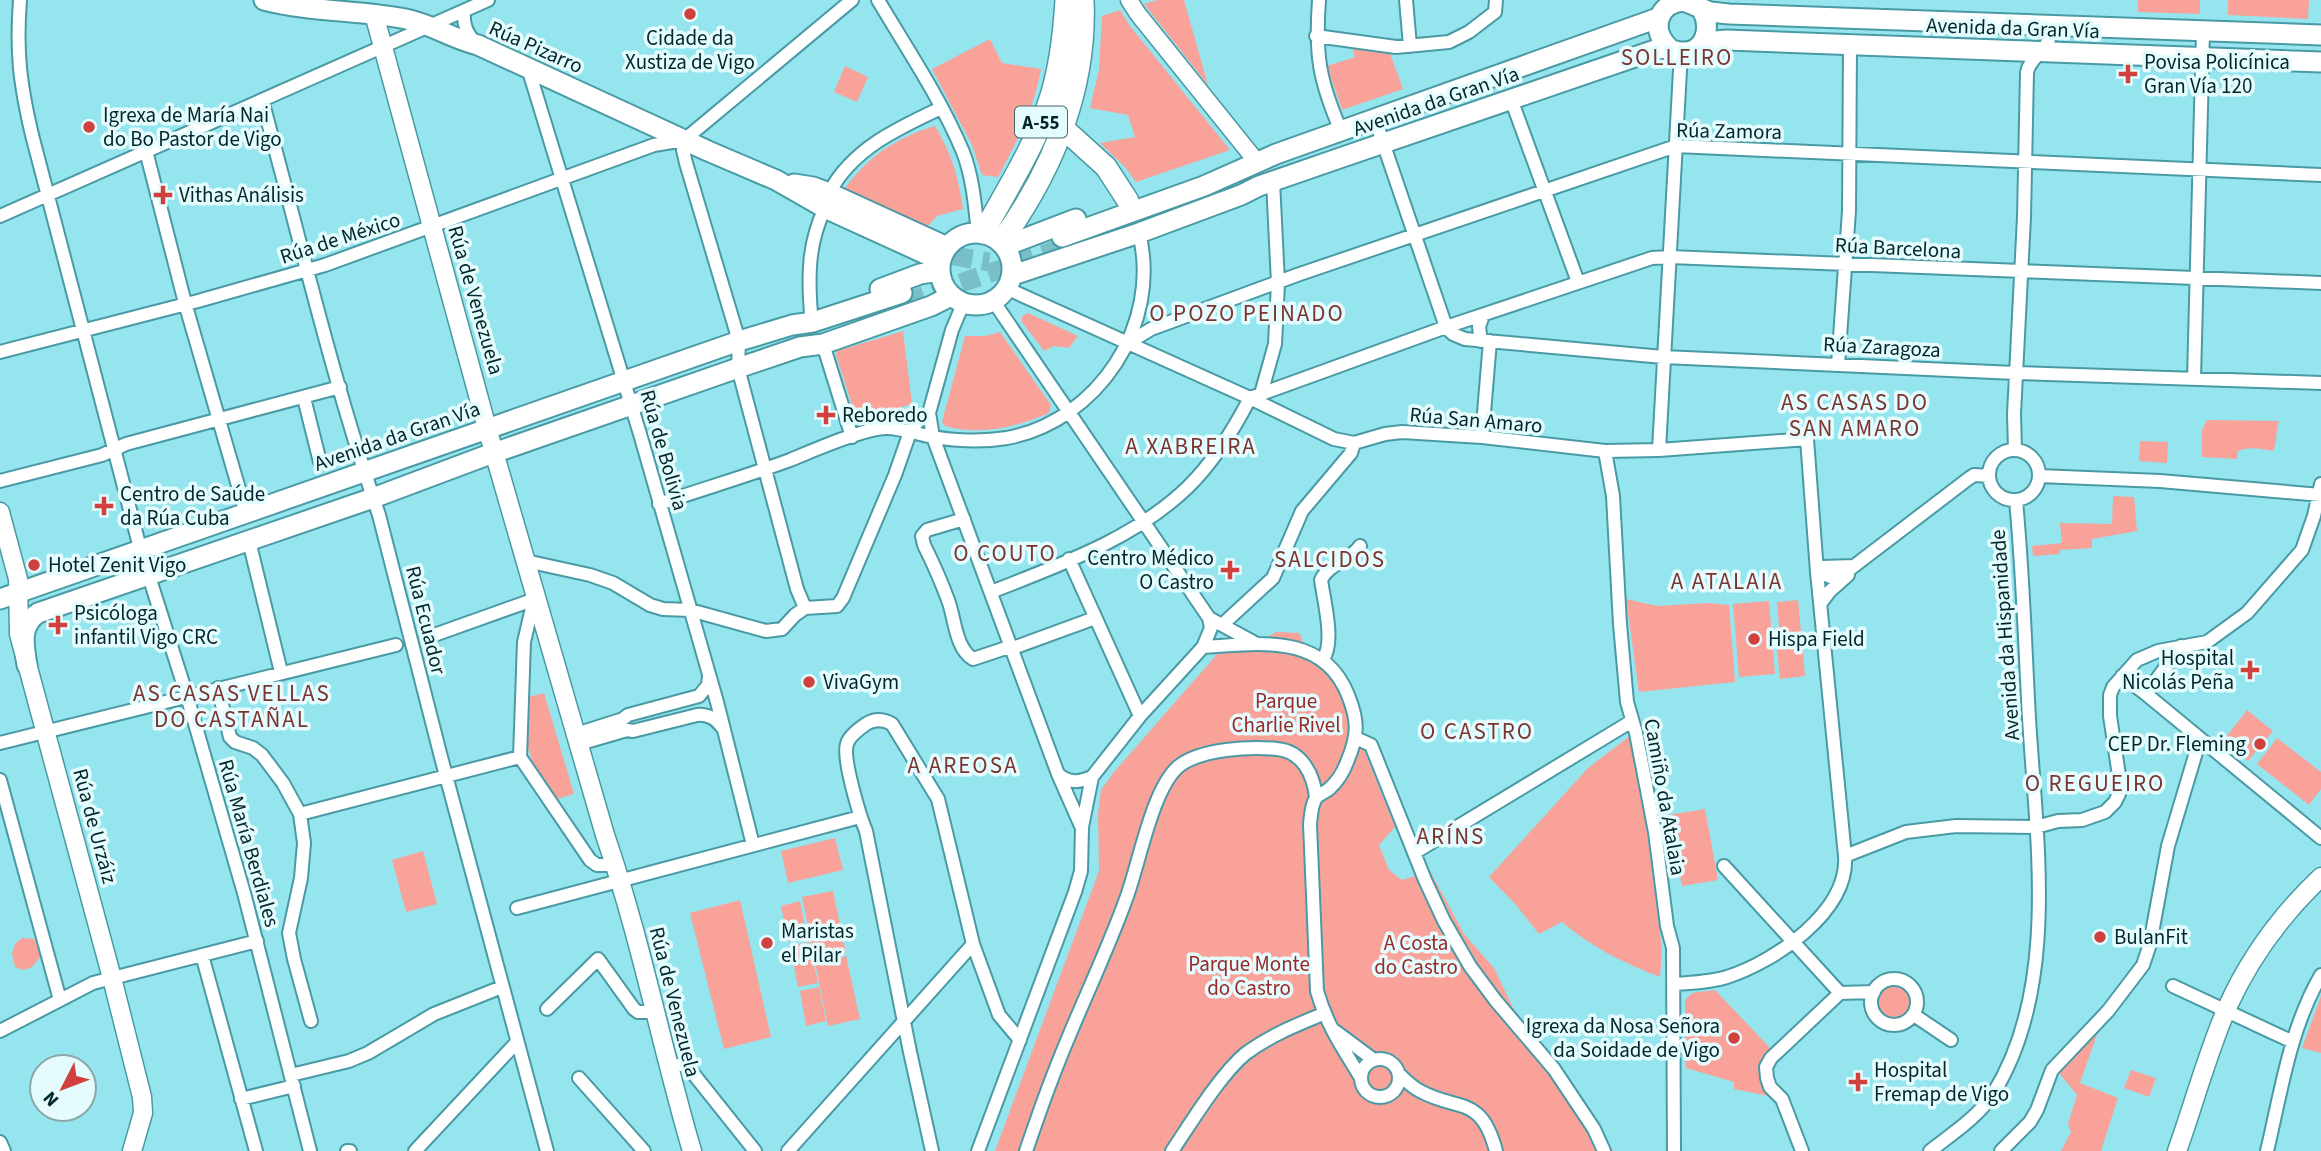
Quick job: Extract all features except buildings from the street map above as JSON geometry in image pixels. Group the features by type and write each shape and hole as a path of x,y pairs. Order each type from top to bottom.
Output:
{"highway":[{"name":"A-55","path":"991,238 1050,100 1062,43 1066,0"},
{"name":"A-55","path":"991,238 1030,201 1063,128 1077,85 1084,19 1083,0"},
{"path":"1063,128 1105,167 1128,201"}],"main road":[{"name":"Rúa Pizarro","path":"264,0 285,5 402,18 430,26 467,43 478,45 684,140 827,200 943,260"},
{"name":"Avenida da Gran Vía","path":"1266,183 1237,187 1065,242 1256,162 1658,18 1666,7 1677,2 1691,2 1702,10 1729,14 2321,35"},
{"path":"1702,10 1708,26 1703,42"},
{"name":"Rúa de Venezuela","path":"374,15 487,428 618,872 692,1151"},
{"path":"1658,18 1658,35 1675,50"},
{"name":"Avenida da Gran Vía","path":"1005,288 1266,183 1662,48 1693,50 1703,42 1727,40 2321,62"},
{"name":"Avenida da Gran Vía","path":"991,238 1128,201 1225,165 1256,162"},
{"name":"Rúa Pizarro","path":"776,180 813,187 827,200"},
{"name":"Rúa Pizarro","path":"806,187 812,193 850,210"},
{"path":"991,238 1012,260 1005,288 974,306 957,300 942,281 943,260 956,239 991,238"},
{"name":"Avenida da Gran Vía","path":"792,325 811,314 920,274 943,260"},
{"name":"Avenida da Gran Vía","path":"9,596 140,548 739,341 792,325 904,298 818,334 800,347"},
{"name":"Avenida da Gran Vía","path":"27,665 24,632 29,620 38,613 373,499 738,368 800,347 823,344 930,306 957,300"},
{"name":"Rúa de Urzáiz","path":"0,512 18,579 9,596 112,978 143,1105 132,1151"},
{"path":"2177,1151 2226,1011 2255,957 2321,877"}],"street":[{"name":"Rúa María Berdiales","path":"20,0 17,56 22,94 47,195 140,548 187,696 257,940 310,1151"},
{"path":"0,216 488,0"},
{"path":"805,608 797,589 738,368 739,341 686,163 684,140 852,0"},
{"path":"878,0 941,108 964,154 974,195 991,238"},
{"path":"1129,0 1256,162"},
{"path":"1320,0 1316,36 1319,67 1340,131"},
{"path":"1406,0 1410,46"},
{"path":"1316,36 1396,47 1449,42 1469,32 1495,12 1496,0"},
{"path":"464,11 467,34 478,45"},
{"path":"2015,450 2015,373 2022,273 2027,72 2029,63 2049,42 2050,36 2042,24"},
{"path":"2194,379 2203,31"},
{"path":"1838,365 1849,211 1850,45"},
{"path":"1659,450 1676,146 1675,50"},
{"name":"Rúa de Bolivia","path":"527,68 625,380 725,730 753,845"},
{"path":"1511,99 1578,282"},
{"name":"Rúa Ecuador","path":"262,100 373,499 547,1151"},
{"path":"811,314 808,273 810,253 827,200 852,162 878,140 941,108"},
{"path":"1375,119 1446,327"},
{"name":"Rúa de México","path":"0,352 308,270 432,228 654,145 684,140"},
{"name":"Rúa Zamora","path":"1128,342 1151,328 1415,234 1676,146 2321,175"},
{"path":"146,151 218,420 246,513"},
{"path":"990,592 1106,544 1143,521 1189,486 1223,444 1256,396 1275,344 1278,284 1266,183"},
{"path":"659,504 885,428 933,437 975,440 1007,438 1044,427 1070,412 1105,380 1128,342 1142,298 1143,259 1139,233"},
{"name":"Rúa Barcelona","path":"1256,396 1483,314 1652,258 2321,283"},
{"path":"1005,288 1256,396 1334,439 1354,443 1351,453 1302,511 1273,578 1222,625"},
{"path":"978,1151 1075,892 1081,871 1082,827 1092,777 1140,716 1203,647 1211,628 1209,618 1070,412 1005,288"},
{"path":"957,300 952,330 929,413 933,437 1058,774 1082,827"},
{"path":"1482,437 1485,341 1479,327 1483,314"},
{"name":"Rúa Zaragoza","path":"1446,327 1453,334 1465,339 1663,357 2321,383"},
{"path":"823,344 852,437"},
{"path":"0,481 102,455 114,449 340,387"},
{"path":"304,398 320,462"},
{"path":"526,561 590,575 612,583 650,606 690,610 766,631 782,629 805,608 840,604 895,475 910,432 922,416 929,413"},
{"name":"Rúa San Amaro","path":"1354,443 1402,432 1482,437 1605,451 1659,450 1807,439 1817,572"},
{"path":"2015,450 2029,456 2038,468 2039,476 2035,490 2016,500 1997,494 1989,476 1990,468 1999,455 2015,450"},
{"name":"Camiño da Atalaia","path":"1605,451 1613,496 1627,702 1655,832 1667,926 1673,948 1674,1151"},
{"path":"1821,603 1830,591 1846,579 1854,566 1968,479 1974,475 1989,476"},
{"path":"1845,856 1906,832 1967,825 2036,827 2058,821 2090,818 2105,811 2115,802 2120,782 2110,716 2110,695 2113,687 2137,660 2181,646 2207,642 2247,613 2302,550 2320,491 2039,476"},
{"name":"Avenida da Hispanidade","path":"1930,1151 1966,1123 1992,1095 2023,1024 2036,960 2036,827 2016,500"},
{"path":"964,519 928,530 922,536 950,604 960,640 969,657 973,659 1013,647 1096,618"},
{"path":"249,541 281,672"},
{"path":"1323,659 1328,652 1328,633 1321,580 1325,573 1355,554 1360,546"},
{"path":"1069,559 1140,716"},
{"path":"1674,984 1705,982 1741,972 1775,955 1809,928 1833,898 1844,876 1845,856 1817,572 1822,567 1854,566"},
{"path":"438,634 538,598"},
{"path":"538,598 531,612 524,642 520,757 590,860 618,872"},
{"path":"1209,618 1258,645"},
{"path":"0,743 396,645"},
{"path":"1203,647 1258,645 1308,650 1323,659 1338,676 1354,712 1356,738 1341,776 1316,798"},
{"path":"2146,694 2181,646"},
{"path":"577,739 628,715 699,696 705,692 708,685 709,672"},
{"path":"2122,676 2321,838"},
{"path":"218,688 230,737 235,742 245,743 262,755 283,783 300,814 303,844 301,878 289,933 311,1021"},
{"path":"577,739 633,731 704,714 713,718 725,730"},
{"path":"932,1151 867,838 846,755 847,744 860,729 873,721 892,724 938,799 973,944 999,1015 1020,1040"},
{"path":"1414,853 1632,721"},
{"path":"1356,738 1371,745 1444,920 1470,966 1554,1069 1594,1129 1604,1151"},
{"path":"2001,1151 2030,1122 2052,1070 2108,1010 2143,965 2150,944 2168,846 2200,739"},
{"path":"1026,1151 1051,1081 1126,899 1166,781 1178,767 1194,757 1256,746 1282,749 1295,755 1308,768 1315,786 1316,798 1310,824 1317,991 1337,1043 1369,1093 1384,1096 1397,1087 1399,1074"},
{"path":"300,814 520,757"},
{"path":"1058,774 1063,779 1076,782 1092,777"},
{"path":"0,780 60,1000"},
{"path":"517,908 618,872 753,845 860,817"},
{"path":"1724,866 1840,993"},
{"path":"0,1031 93,983 257,940"},
{"path":"788,1151 973,944"},
{"path":"202,955 256,1151"},
{"path":"547,1009 598,959 634,1009 638,1012 656,1012"},
{"path":"2267,1151 2293,1041 2321,975"},
{"path":"1891,979 1906,982 1916,993 1917,1008 1914,1014 1902,1024 1887,1024 1875,1014 1872,1007 1874,992 1891,979"},
{"path":"241,1099 368,1053 434,1014 502,986"},
{"path":"2173,986 2293,1041"},
{"path":"1802,1151 1782,1100 1770,1087 1766,1067 1771,1058 1840,993 1874,992"},
{"path":"1914,1014 1951,1040"},
{"path":"1326,1020 1342,1038 1374,1060 1389,1061 1399,1074 1422,1092 1460,1103 1476,1113 1485,1123 1496,1151"},
{"path":"1172,1151 1209,1096 1242,1057 1264,1041 1326,1020"},
{"path":"415,1151 517,1042"},
{"path":"1361,1078 1365,1067 1374,1060"},
{"path":"668,1068 683,1064 688,1067 755,1151"},
{"path":"579,1078 644,1151"},
{"path":"0,1142 4,1151"}],"green space":[{"path":"1157,0 1184,0 1208,85 1144,4"},
{"path":"2138,0 2200,0 2200,14 2138,12"},
{"path":"2228,0 2309,0 2308,19 2228,15"},
{"path":"1120,10 1230,150 1136,182 1100,143 1135,137 1128,115 1090,108 1099,70 1102,16"},
{"path":"990,39 1002,63 1041,69 1029,112 998,177 982,175 972,145 932,69"},
{"path":"1352,47 1389,51 1403,89 1342,110 1327,66 1355,57"},
{"path":"845,66 868,77 857,102 834,92"},
{"path":"935,126 954,166 963,209 937,216 925,229 843,191 862,168 883,150 907,136"},
{"path":"1028,313 1078,336 1069,348 1054,346 1044,351 1022,322 1022,316"},
{"path":"903,331 912,404 861,420 856,418 837,351"},
{"path":"1000,332 1051,405 1049,413 1024,422 985,430 945,426 942,422 965,336 985,336"},
{"path":"2207,420 2279,421 2273,451 2242,449 2238,451 2237,459 2202,457 2202,430"},
{"path":"2140,441 2168,442 2167,463 2139,461"},
{"path":"2113,496 2134,497 2137,531 2092,539 2092,548 2060,550 2060,554 2033,556 2032,546 2062,543 2060,523 2112,524"},
{"path":"1626,599 1657,606 1709,603 1729,605 1735,682 1639,692"},
{"path":"1798,600 1805,676 1780,679 1775,628 1779,627 1777,602"},
{"name":"Hispa Field","path":"1769,601 1775,674 1739,677 1733,604"},
{"name":"Parque Monte do Castro","path":"1276,632 1299,633 1310,658 1332,675 1342,695 1395,827 1379,845 1389,870 1402,880 1430,871 1464,934 1494,968 1514,1010 1552,1055 1613,1151 995,1151 1099,871 1098,814 1101,790 1219,652 1249,646"},
{"path":"544,693 574,794 557,799 533,763 526,742 529,697"},
{"path":"2247,710 2273,731 2248,761 2223,741"},
{"path":"1631,735 1662,949 1660,977 1608,954 1562,922 1539,934 1489,877 1588,768"},
{"path":"2277,738 2321,772 2321,789 2309,805 2257,764"},
{"path":"1705,809 1718,880 1682,886 1668,815"},
{"path":"835,838 843,870 788,883 781,851"},
{"path":"423,851 437,904 406,912 392,860"},
{"path":"833,891 846,953 815,959 802,897"},
{"path":"740,900 771,1037 724,1049 690,913"},
{"path":"800,901 807,937 788,941 781,906"},
{"path":"22,938 35,939 40,957 32,967 23,970 15,967 12,954 15,944"},
{"path":"809,942 818,983 798,987 790,946"},
{"path":"846,956 860,1019 828,1026 815,963"},
{"path":"1894,983 1907,989 1913,1002 1907,1015 1894,1021 1881,1015 1875,1002 1881,989"},
{"path":"819,987 826,1021 806,1026 800,991"},
{"path":"1715,990 1771,1049 1763,1059 1760,1072 1768,1096 1734,1089 1734,1082 1686,1068 1685,1000 1692,993"},
{"path":"2321,996 2321,1053 2302,1048"},
{"path":"2098,1032 2080,1083 2118,1098 2101,1151 2061,1151 2071,1132 2068,1123 2077,1095 2059,1073"},
{"path":"2131,1070 2156,1078 2149,1097 2124,1088"}],"tunnel":[{"path":"927,245 948,255 989,262"},
{"path":"906,302 1067,246"}],"place":[{"name":"Cidade da Xustiza de Vigo","path":"690,14"},
{"name":"Povisa Policínica Gran Vía 120","path":"2128,74"},
{"name":"Igrexa de María Nai do Bo Pastor de Vigo","path":"89,127"},
{"name":"Vithas Análisis","path":"163,195"},
{"name":"Reboredo","path":"826,415"},
{"name":"Centro de Saúde da Rúa Cuba","path":"104,506"},
{"name":"Hotel Zenit Vigo","path":"34,565"},
{"name":"Centro Médico O Castro","path":"1230,570"},
{"name":"Psicóloga infantil Vigo CRC","path":"58,625"},
{"name":"Hispa Field","path":"1754,639"},
{"name":"Hospital Nicolás Peña","path":"2250,670"},
{"name":"VivaGym","path":"809,682"},
{"name":"CEP Dr. Fleming","path":"2260,744"},
{"name":"BulanFit","path":"2100,937"},
{"name":"Maristas el Pilar","path":"767,943"},
{"name":"Igrexa da Nosa Señora da Soidade de Vigo","path":"1734,1038"},
{"name":"Hospital Fremap de Vigo","path":"1858,1082"}],"district":[{"name":"SOLLEIRO","path":"1677,57"},
{"name":"O POZO PEINADO","path":"1247,313"},
{"name":"AS CASAS DO SAN AMARO","path":"1855,415"},
{"name":"A XABREIRA","path":"1191,446"},
{"name":"O COUTO","path":"1005,553"},
{"name":"SALCIDOS","path":"1330,559"},
{"name":"A ATALAIA","path":"1727,581"},
{"name":"AS CASAS VELLAS DO CASTAÑAL","path":"232,706"},
{"name":"O CASTRO","path":"1477,731"},
{"name":"A AREOSA","path":"963,765"},
{"name":"O REGUEIRO","path":"2095,783"},
{"name":"ARÍNS","path":"1451,836"}],"park label":[{"name":"Parque Charlie Rivel","path":"1286,713"},
{"name":"A Costa do Castro","path":"1416,955"}]}
